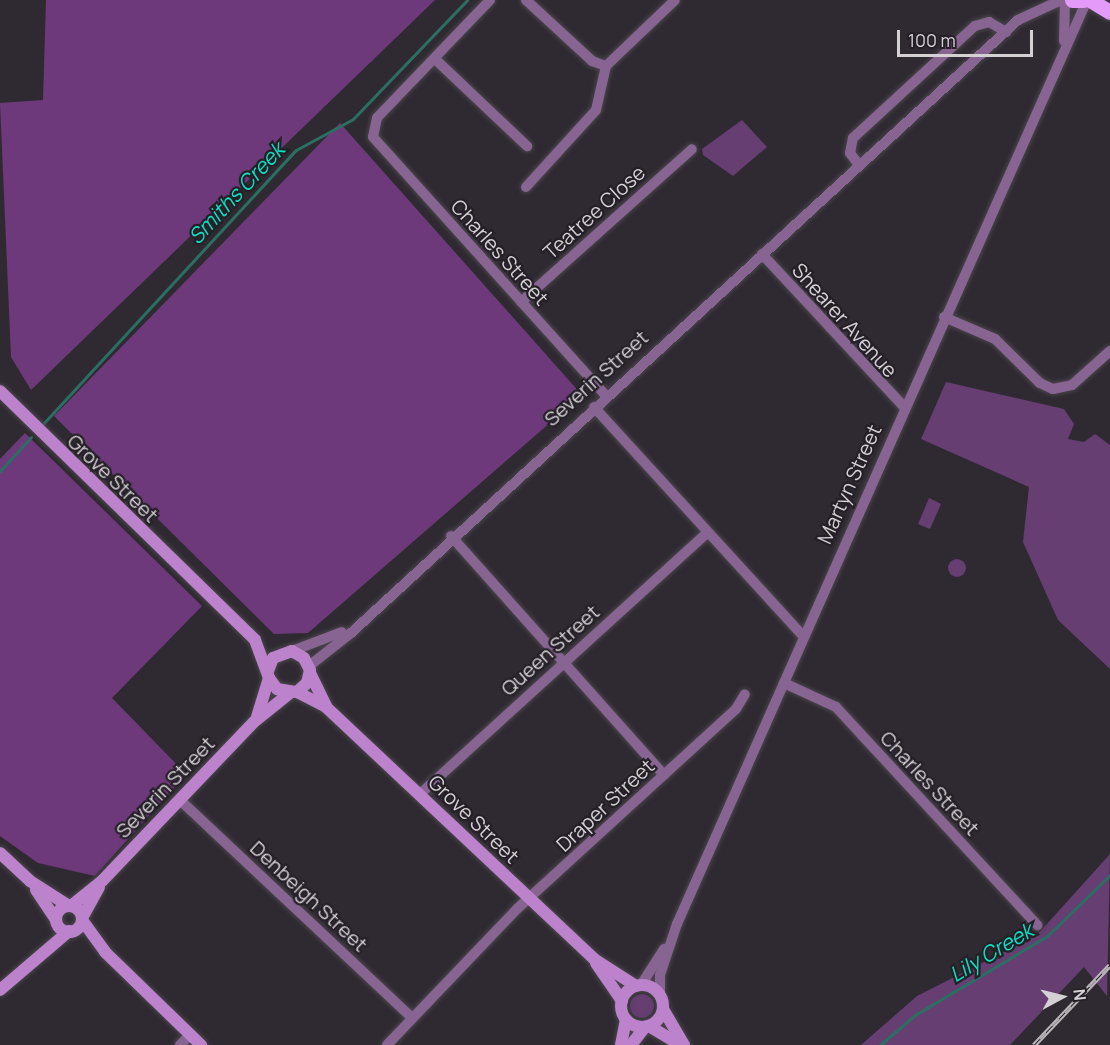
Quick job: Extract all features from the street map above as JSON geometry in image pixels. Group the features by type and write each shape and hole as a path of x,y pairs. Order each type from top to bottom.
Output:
{"main road":[{"path":"1072,0 1086,0 1110,12"}],"street":[{"path":"490,0 435,59 527,146"},
{"path":"526,0 601,65"},
{"path":"526,187 596,110 601,65 675,0"},
{"name":"Severin Street","path":"309,669 451,536 1006,32 1034,0"},
{"name":"Severin Street","path":"1018,20 1061,0"},
{"name":"Martyn Street","path":"1064,48 1065,0"},
{"name":"Martyn Street","path":"660,995 673,936 904,407 1086,0"},
{"path":"859,165 850,153 853,138 975,26 989,22 1006,32"},
{"name":"Charles Street","path":"435,59 377,118 372,130 378,145 606,396"},
{"name":"Teatree Close","path":"521,302 692,149"},
{"name":"Shearer Avenue","path":"762,254 904,407"},
{"path":"944,317 995,339 1040,383 1053,389 1072,385 1110,351"},
{"name":"Grove Street","path":"0,391 255,640 269,675"},
{"path":"594,407 705,534 804,637"},
{"name":"Queen Street","path":"420,794 705,534"},
{"path":"451,536 664,775"},
{"name":"Severin Street","path":"289,651 331,639 360,621"},
{"name":"Grove Street","path":"255,640 289,651"},
{"path":"289,651 309,669 293,692 277,689 269,675 273,658 289,651"},
{"name":"Grove Street","path":"309,669 326,707"},
{"name":"Severin Street","path":"255,721 269,675"},
{"name":"Charles Street","path":"784,683 836,707 1037,925"},
{"name":"Severin Street","path":"56,921 70,906 102,881 255,721 293,692"},
{"name":"Grove Street","path":"293,692 326,707 594,959 638,985"},
{"name":"Draper Street","path":"387,1045 529,898 736,709 745,694"},
{"name":"Denbeigh Street","path":"180,800 412,1018"},
{"path":"0,853 30,881 70,906 105,952 201,1045"},
{"path":"30,881 56,921 105,952"},
{"name":"Severin Street","path":"70,931 82,919 102,881"},
{"path":"0,990 28,961 56,921"},
{"path":"28,961 70,931"},
{"name":"Martyn Street","path":"638,985 673,936"},
{"name":"Grove Street","path":"594,959 622,1001"},
{"path":"621,1045 626,1020 622,1001 638,985 660,995 663,1009 682,1045"},
{"path":"631,1045 663,1009"},
{"path":"626,1020 647,1027 682,1045"},
{"path":"180,1045 190,1035"}],"shaded area":[{"path":"46,0 435,0 31,390 11,357 0,103 43,100"},
{"path":"742,120 767,147 733,176 703,155 702,149"},
{"path":"340,123 582,395 308,633 274,634 54,416"},
{"path":"946,382 1064,409 1074,424 1068,439 1084,442 1095,434 1110,445 1110,669 1058,620 1023,542 1029,487 921,439"},
{"path":"25,433 202,606 112,698 186,774 95,876 38,863 0,836 0,459"},
{"path":"929,498 941,504 930,529 918,524"},
{"path":"953,559 961,559 966,564 964,575 953,577 948,572 948,564"},
{"path":"1110,854 1107,996 1084,967 1010,1045 861,1045 917,996 1037,935"},
{"path":"642,994 647,995 653,1001 653,1011 647,1017 642,1018 637,1017 631,1011 630,1006 631,1001 637,995"}],"waterway":[{"name":"Smiths Creek","path":"42,425 296,150 353,119 467,0"},
{"name":"Smiths Creek","path":"0,471 31,437"},
{"name":"Lily Creek","path":"880,1045 915,1015 1047,936 1110,875"}],"railway":[{"path":"1034,1045 1110,965"}]}
